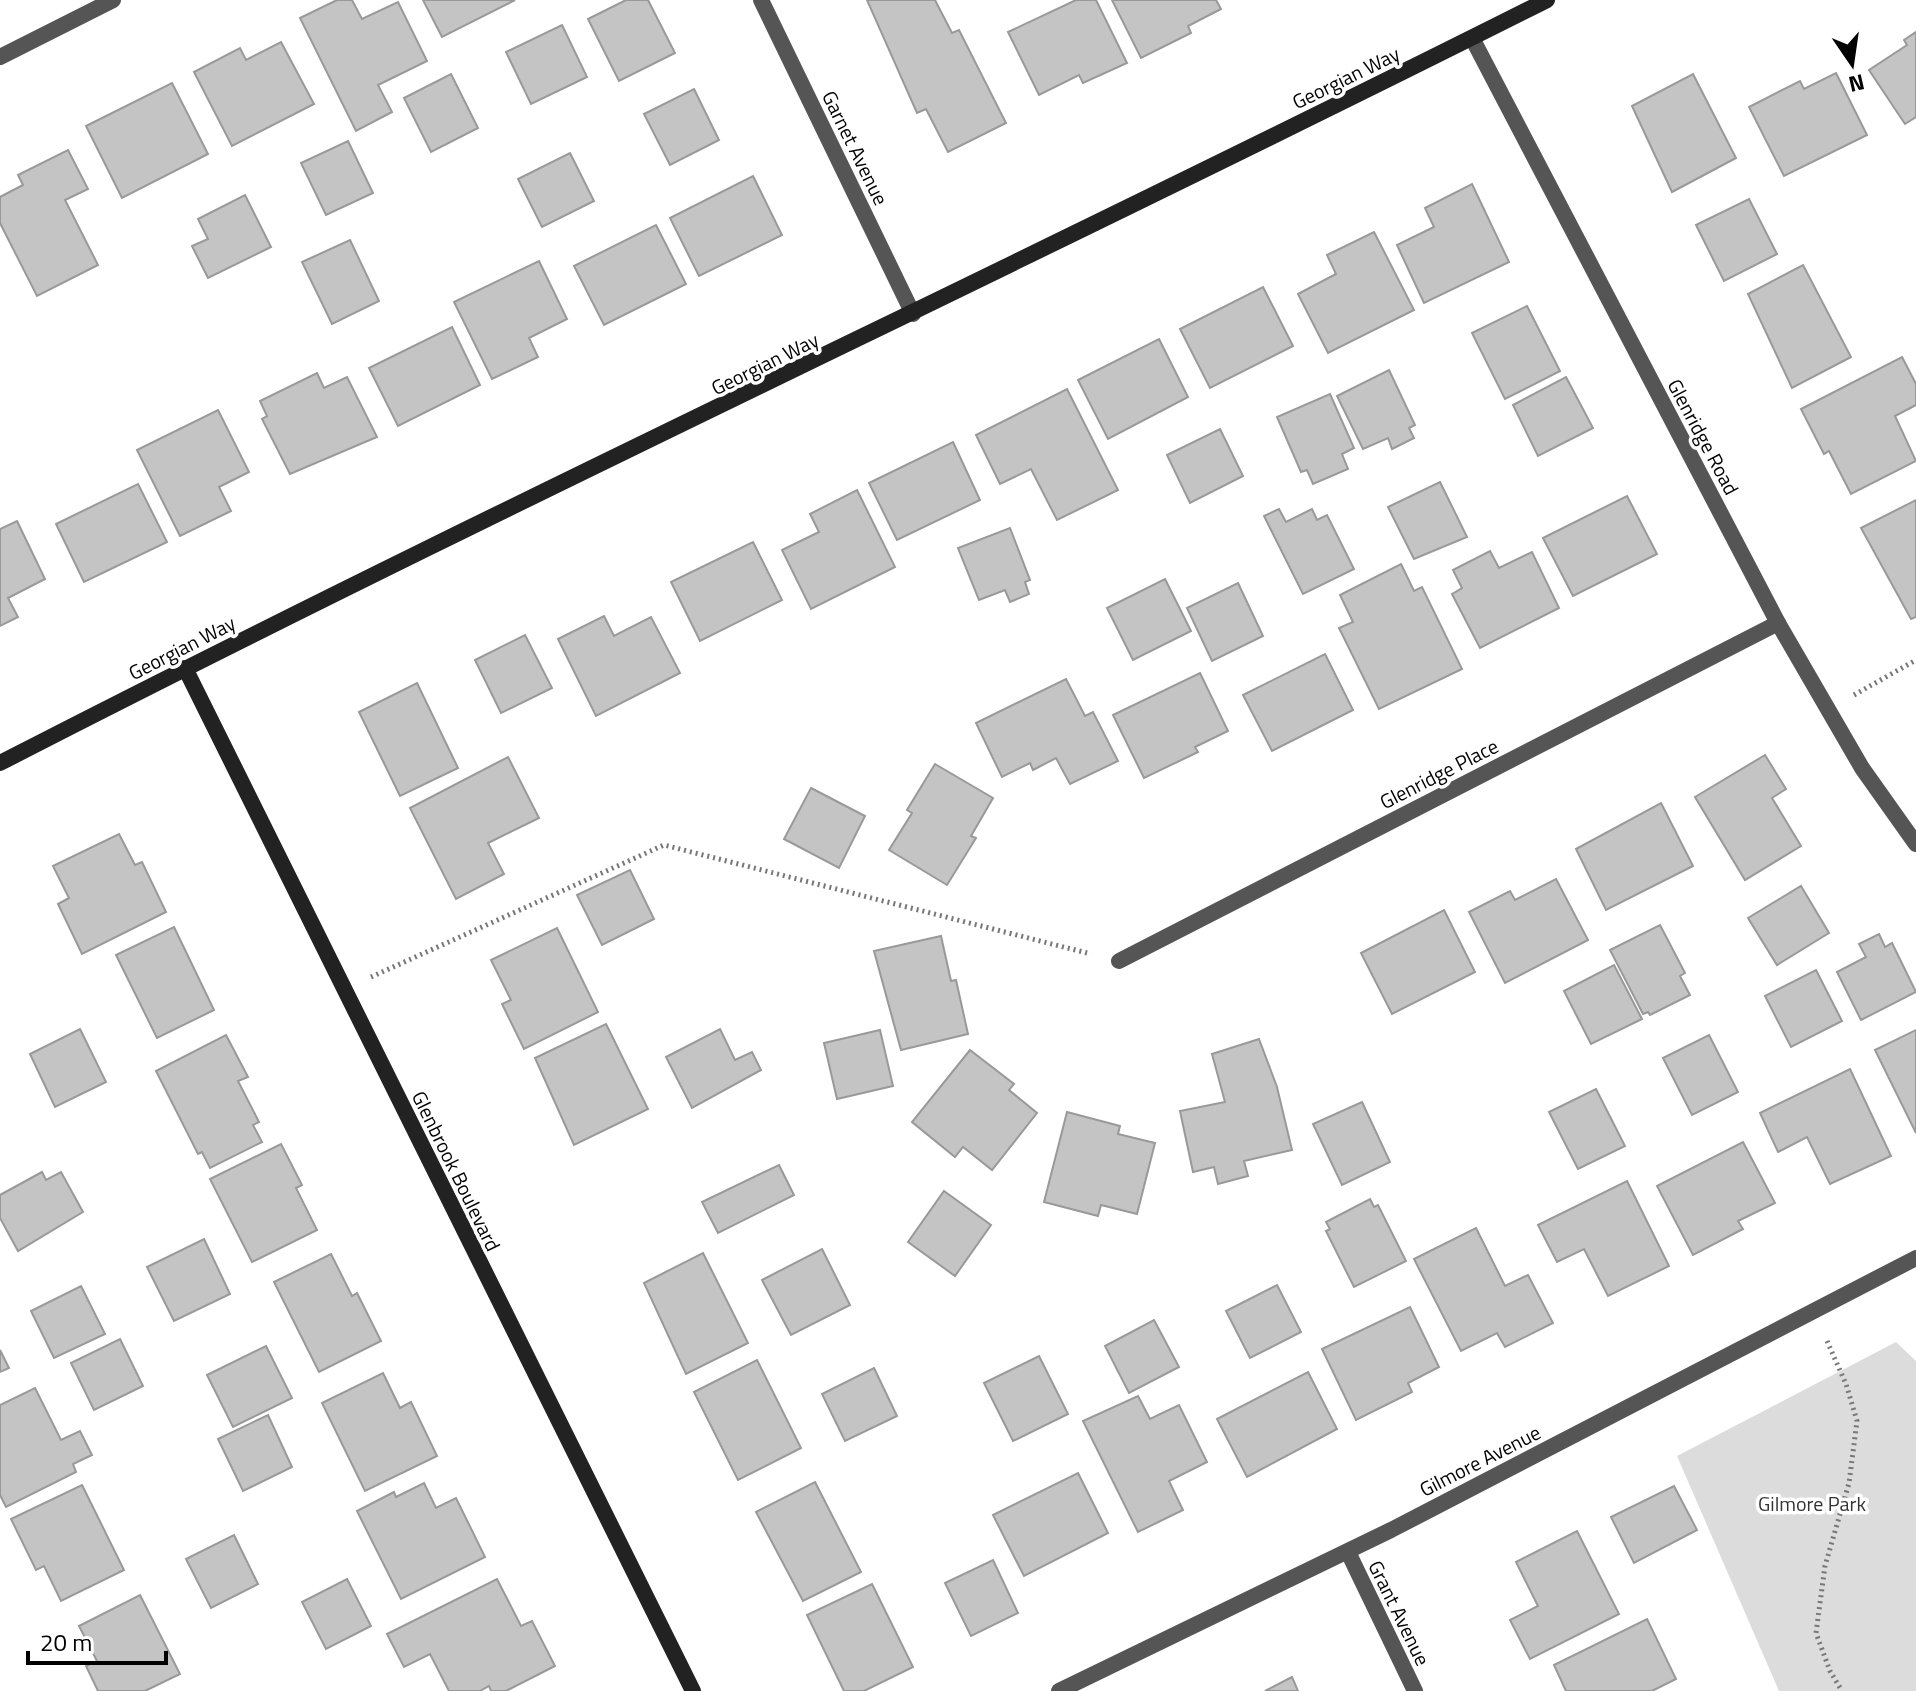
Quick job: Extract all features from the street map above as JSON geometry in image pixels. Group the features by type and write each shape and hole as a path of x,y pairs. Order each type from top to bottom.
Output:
{"street":[{"path":"0,57 113,0"},
{"name":"Garnet Avenue","path":"761,0 913,314"},
{"name":"Georgian Way","path":"0,763 185,668 913,314 1547,0"},
{"name":"Glenridge Road","path":"1472,38 1778,623 1831,708 1862,768 1916,844"},
{"name":"Glenridge Place","path":"1119,961 1778,623"},
{"name":"Glenbrook Boulevard","path":"185,668 693,1691"},
{"name":"Gilmore Avenue","path":"1059,1691 1348,1552 1916,1258"},
{"name":"Grant Avenue","path":"1348,1552 1415,1691"}],"path":[{"path":"1831,708 1916,660"},
{"path":"343,989 664,845 1119,961"},
{"path":"1827,1341 1846,1384 1857,1421 1849,1483 1825,1566 1816,1633 1830,1671 1842,1691"}],"green space":[{"name":"Gilmore Park","path":"1896,1342 1916,1361 1916,1691 1779,1691 1677,1456"}],"building":[{"path":"337,0 352,0 362,19 398,2 427,61 378,85 392,112 356,131 300,18"},
{"path":"423,0 515,0 442,37"},
{"path":"626,0 648,0 675,53 619,81 588,19"},
{"path":"867,0 935,0 952,33 959,30 1006,123 948,152 926,109 917,113"},
{"path":"1076,0 1096,0 1127,63 1083,83 1079,75 1039,95 1008,32"},
{"path":"1112,0 1216,0 1221,9 1188,26 1191,33 1141,58"},
{"path":"562,25 587,77 531,104 506,52"},
{"path":"1916,32 1916,117 1905,124 1869,70 1907,45 1904,40"},
{"path":"281,42 314,104 232,146 194,72 240,48 246,60"},
{"path":"1836,73 1867,135 1784,176 1749,107 1800,81 1804,89"},
{"path":"451,74 478,128 431,152 404,98"},
{"path":"1693,74 1736,158 1672,192 1632,106"},
{"path":"172,83 208,154 122,198 86,126"},
{"path":"694,89 719,140 670,165 644,114"},
{"path":"348,141 373,193 326,215 301,163"},
{"path":"68,150 88,189 65,200 98,265 37,296 0,223 0,197 23,185 18,175"},
{"path":"570,153 594,201 542,227 518,179"},
{"path":"753,176 782,235 699,276 670,218"},
{"path":"1472,184 1509,262 1424,303 1397,245 1434,227 1425,208"},
{"path":"245,195 271,247 208,278 192,246 208,239 198,219"},
{"path":"1749,199 1777,254 1724,281 1696,225"},
{"path":"656,225 686,284 604,325 574,266"},
{"path":"1374,232 1414,310 1328,353 1298,294 1336,274 1327,255"},
{"path":"350,240 379,301 332,324 302,262"},
{"path":"539,261 567,319 529,338 538,357 492,379 454,302"},
{"path":"1803,265 1851,357 1792,388 1748,294"},
{"path":"1263,287 1293,346 1210,388 1180,329"},
{"path":"1527,306 1560,371 1505,399 1472,333"},
{"path":"452,327 480,385 398,426 369,368"},
{"path":"1159,339 1188,397 1108,439 1078,380"},
{"path":"1902,357 1916,384 1916,405 1895,416 1916,461 1851,494 1829,451 1824,454 1801,409"},
{"path":"1389,370 1415,425 1409,428 1414,438 1392,449 1388,438 1363,449 1337,396"},
{"path":"317,373 324,388 347,377 377,437 290,474 262,419 267,416 260,401"},
{"path":"1566,377 1593,428 1538,456 1513,405"},
{"path":"1067,389 1118,490 1057,520 1031,469 1000,484 976,435"},
{"path":"1330,394 1354,448 1342,454 1348,469 1313,484 1307,470 1301,472 1277,417"},
{"path":"218,410 249,472 219,487 231,511 180,536 137,450"},
{"path":"1220,429 1243,476 1190,503 1167,455"},
{"path":"953,442 980,500 897,540 869,483"},
{"path":"1440,482 1467,537 1414,559 1388,507"},
{"path":"138,484 167,542 84,582 56,524"},
{"path":"857,490 895,567 811,609 782,550 819,532 810,514"},
{"path":"1627,496 1657,554 1573,596 1543,538"},
{"path":"1916,500 1916,617 1911,619 1861,528"},
{"path":"1279,509 1286,522 1312,509 1317,520 1327,515 1354,569 1303,594 1264,516"},
{"path":"17,521 45,579 8,598 18,617 0,626 0,529"},
{"path":"1010,528 1030,580 1025,582 1029,594 1010,602 1005,590 979,600 958,548"},
{"path":"753,542 782,600 700,641 671,582"},
{"path":"1490,551 1499,568 1532,552 1559,608 1480,648 1452,594 1462,588 1453,570"},
{"path":"1401,564 1414,591 1422,587 1462,669 1379,709 1339,628 1353,622 1340,595"},
{"path":"1165,579 1191,631 1133,660 1107,608"},
{"path":"1238,583 1263,636 1212,661 1187,608"},
{"path":"604,616 614,636 651,617 680,673 596,716 558,639"},
{"path":"525,635 552,688 501,713 475,660"},
{"path":"1325,654 1353,710 1272,751 1243,695"},
{"path":"1200,673 1228,731 1195,747 1198,752 1144,778 1113,715"},
{"path":"1066,679 1085,716 1093,712 1118,761 1070,784 1056,758 1033,770 1030,763 1002,777 976,723"},
{"path":"417,683 458,768 400,796 359,712"},
{"path":"1765,755 1786,789 1772,798 1801,846 1745,880 1695,797"},
{"path":"508,757 539,818 488,843 504,874 456,899 410,808"},
{"path":"935,764 993,798 971,836 976,838 947,885 889,850 912,813 907,810"},
{"path":"811,788 865,816 839,868 784,839"},
{"path":"1661,803 1693,866 1606,910 1576,849"},
{"path":"119,834 135,865 142,862 166,912 82,954 58,904 69,898 53,866"},
{"path":"630,870 654,919 602,945 577,895"},
{"path":"1556,879 1588,940 1505,983 1469,912 1510,891 1515,900"},
{"path":"1801,886 1829,933 1777,965 1748,918"},
{"path":"1444,910 1475,972 1392,1014 1361,953"},
{"path":"1660,925 1685,973 1680,976 1690,995 1650,1015 1648,1012 1643,1014 1610,950"},
{"path":"174,927 214,1010 157,1038 116,955"},
{"path":"557,928 598,1012 524,1049 502,1004 511,1000 491,960"},
{"path":"1879,934 1885,947 1892,943 1916,992 1861,1020 1837,972 1866,957 1859,944"},
{"path":"941,936 951,981 956,980 968,1034 901,1050 874,951"},
{"path":"1614,965 1642,1019 1591,1044 1564,991"},
{"path":"1816,970 1842,1021 1791,1047 1765,996"},
{"path":"606,1024 648,1109 574,1145 535,1058"},
{"path":"80,1029 106,1082 55,1107 30,1054"},
{"path":"720,1029 735,1060 752,1052 761,1070 692,1108 666,1057"},
{"path":"880,1030 893,1086 837,1099 824,1043"},
{"path":"1916,1030 1916,1133 1875,1050"},
{"path":"226,1035 248,1077 238,1081 259,1122 253,1125 262,1142 210,1168 202,1152 198,1154 156,1071"},
{"path":"1709,1035 1738,1092 1692,1115 1663,1058"},
{"path":"1259,1039 1277,1087 1292,1150 1244,1161 1248,1176 1218,1184 1214,1167 1193,1172 1180,1111 1225,1102 1212,1054"},
{"path":"970,1050 1014,1084 1009,1090 1037,1113 992,1170 963,1147 955,1157 912,1122"},
{"path":"1850,1069 1891,1156 1830,1184 1807,1137 1778,1152 1760,1113"},
{"path":"1596,1089 1625,1146 1578,1169 1549,1112"},
{"path":"1362,1102 1390,1162 1342,1185 1313,1124"},
{"path":"1067,1112 1120,1126 1118,1134 1155,1143 1137,1214 1101,1205 1098,1216 1044,1202"},
{"path":"1743,1142 1775,1203 1738,1221 1743,1229 1693,1255 1657,1186"},
{"path":"281,1144 302,1185 296,1188 317,1230 252,1262 210,1179"},
{"path":"779,1165 794,1195 718,1233 702,1202"},
{"path":"42,1172 46,1180 61,1172 83,1212 18,1251 0,1218 0,1195"},
{"path":"1627,1181 1669,1266 1608,1296 1584,1249 1557,1262 1538,1225"},
{"path":"944,1191 991,1225 955,1276 908,1242"},
{"path":"1370,1199 1374,1207 1378,1205 1406,1261 1354,1287 1326,1231 1330,1229 1326,1222"},
{"path":"1476,1228 1505,1286 1528,1275 1553,1323 1505,1347 1497,1333 1461,1351 1414,1259"},
{"path":"204,1239 230,1294 174,1321 147,1267"},
{"path":"822,1249 850,1305 791,1335 762,1280"},
{"path":"703,1253 748,1343 686,1374 644,1283"},
{"path":"331,1254 352,1296 357,1293 381,1341 319,1372 274,1282"},
{"path":"1277,1285 1301,1332 1250,1358 1226,1311"},
{"path":"81,1286 105,1334 54,1358 31,1311"},
{"path":"1410,1307 1439,1367 1408,1383 1412,1392 1356,1420 1322,1349"},
{"path":"1154,1320 1179,1367 1129,1393 1105,1346"},
{"path":"120,1339 143,1386 94,1410 71,1363"},
{"path":"266,1346 292,1398 233,1427 207,1375"},
{"path":"0,1350 9,1368 0,1372"},
{"path":"1039,1356 1068,1414 1013,1441 984,1383"},
{"path":"757,1360 801,1448 738,1480 694,1392"},
{"path":"874,1368 897,1416 845,1441 822,1394"},
{"path":"1308,1372 1337,1429 1247,1477 1217,1419"},
{"path":"383,1373 400,1408 411,1402 437,1456 365,1491 322,1403"},
{"path":"35,1388 61,1440 80,1431 92,1455 73,1464 76,1472 6,1507 0,1495 0,1405"},
{"path":"1138,1396 1150,1419 1179,1405 1207,1462 1169,1481 1183,1510 1138,1532 1083,1421"},
{"path":"268,1415 292,1467 243,1491 218,1439"},
{"path":"1078,1473 1108,1533 1024,1576 993,1515"},
{"path":"815,1482 861,1572 803,1601 756,1512"},
{"path":"424,1483 436,1508 456,1498 485,1557 401,1599 357,1511 394,1492 396,1497"},
{"path":"82,1485 124,1570 61,1601 44,1566 36,1570 11,1519"},
{"path":"1674,1486 1697,1530 1634,1563 1611,1517"},
{"path":"1577,1531 1619,1614 1530,1659 1510,1620 1538,1606 1516,1562"},
{"path":"234,1535 258,1584 211,1608 186,1559"},
{"path":"993,1560 1018,1613 971,1636 945,1583"},
{"path":"347,1579 371,1626 326,1649 302,1602"},
{"path":"497,1579 521,1626 532,1621 555,1666 506,1691 491,1691 489,1686 480,1691 449,1691 430,1654 404,1667 387,1634"},
{"path":"872,1584 913,1667 864,1691 844,1691 807,1615"},
{"path":"140,1595 180,1674 145,1691 98,1691 86,1666 97,1661 79,1626"},
{"path":"1647,1619 1676,1679 1652,1691 1566,1691 1554,1665"},
{"path":"1292,1677 1298,1691 1265,1691"}]}
